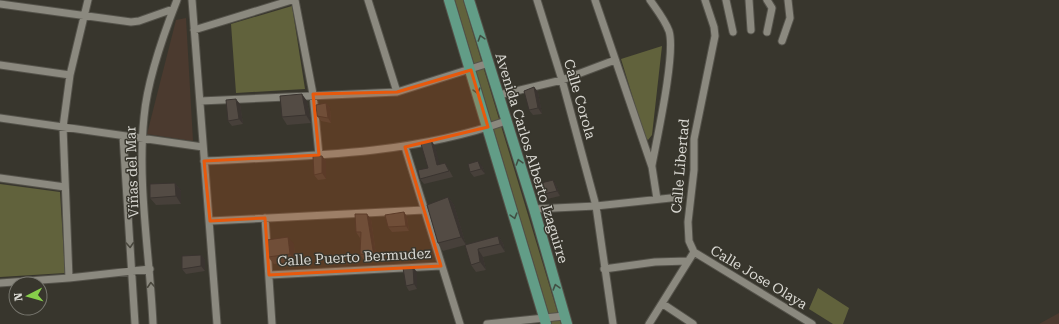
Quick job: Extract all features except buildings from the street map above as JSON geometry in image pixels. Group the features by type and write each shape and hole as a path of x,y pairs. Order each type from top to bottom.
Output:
{"main road":[{"path":"449,0 545,321"},
{"name":"Avenida Carlos Alberto Izaguirre","path":"469,0 534,209 566,320"}],"street":[{"path":"32,9 34,0"},
{"path":"69,278 63,127 70,75 88,0"},
{"name":"Viñas del Mar","path":"154,324 142,139 144,115 151,80 177,0"},
{"path":"192,0 217,324"},
{"path":"194,30 292,0"},
{"path":"295,0 313,94 319,155"},
{"path":"368,0 397,92"},
{"name":"Calle Corola","path":"537,0 562,80 596,206 613,324"},
{"path":"595,0 652,167 657,199"},
{"path":"650,0 662,17 670,33 671,56 652,167"},
{"name":"Calle Libertad","path":"694,252 689,241 688,222 694,170 694,139 715,36 705,0"},
{"path":"726,0 733,32"},
{"path":"749,0 751,30"},
{"path":"767,0 772,8 767,32"},
{"path":"782,41 790,18 788,0"},
{"path":"0,4 131,22 139,21 173,9"},
{"path":"499,95 562,80 615,60"},
{"path":"200,101 313,94 397,92 471,70 488,63"},
{"path":"0,65 70,75"},
{"path":"0,118 203,147"},
{"path":"204,161 319,155 405,147 488,127 506,120"},
{"name":"Viñas del Mar","path":"124,136 135,324"},
{"path":"405,147 460,324"},
{"path":"0,178 65,188"},
{"path":"534,209 596,206 680,198"},
{"path":"210,221 424,210"},
{"path":"265,218 272,324"},
{"path":"649,324 663,304 694,252"},
{"name":"Calle Jose Olaya","path":"694,252 799,321 812,324"},
{"path":"604,269 655,262 688,261"},
{"name":"Calle Puerto Bermudez","path":"268,275 442,266"},
{"path":"0,283 69,278 150,269"},
{"path":"663,304 693,324"},
{"path":"487,324 566,320"}],"highlighted area":[{"path":"471,70 488,127 405,147 441,266 269,275 265,218 210,221 204,161 319,155 313,94 397,92"}],"shaded area":[{"path":"186,18 193,141 147,134 176,20"},
{"path":"1059,313 1059,324 1039,324"}],"green space":[{"path":"455,0 463,0 561,324 552,324"},
{"path":"292,6 305,89 236,93 231,24"},
{"path":"662,46 652,135 648,140 645,137 621,59"},
{"path":"0,184 60,192 65,273 0,277"},
{"path":"818,288 849,308 843,324 833,324 809,309"}]}
